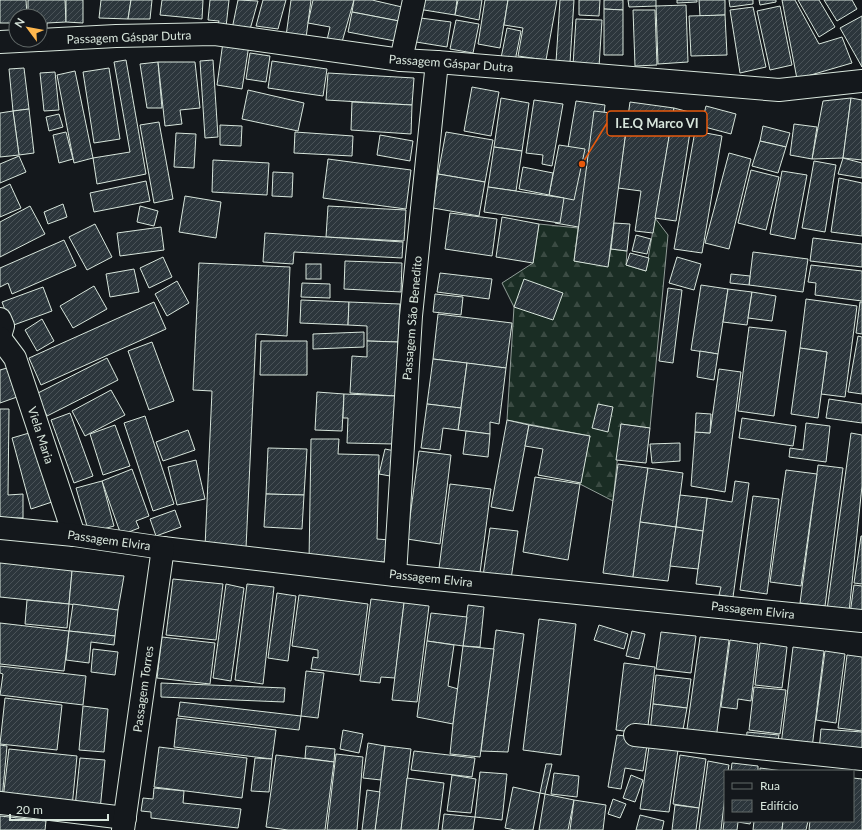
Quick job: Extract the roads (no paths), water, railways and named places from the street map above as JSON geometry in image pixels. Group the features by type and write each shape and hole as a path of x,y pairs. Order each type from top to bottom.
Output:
{"street":[{"path":"401,60 414,0"},
{"name":"Passagem Gáspar Dutra","path":"48,40 116,36 215,34 401,60 778,90 862,81"},
{"name":"Passagem São Benedito","path":"395,575 410,316 437,62"},
{"name":"Viela Maria","path":"0,320 3,326 0,337 16,358 74,535"},
{"name":"Passagem Elvira","path":"0,528 74,535 163,548 395,575 862,621"},
{"name":"Passagem Torres","path":"124,824 163,548"},
{"path":"635,735 862,759"},
{"path":"0,803 124,824"}],"place":[{"name":"I.E.Q Marco VI","path":"582,164"}]}
